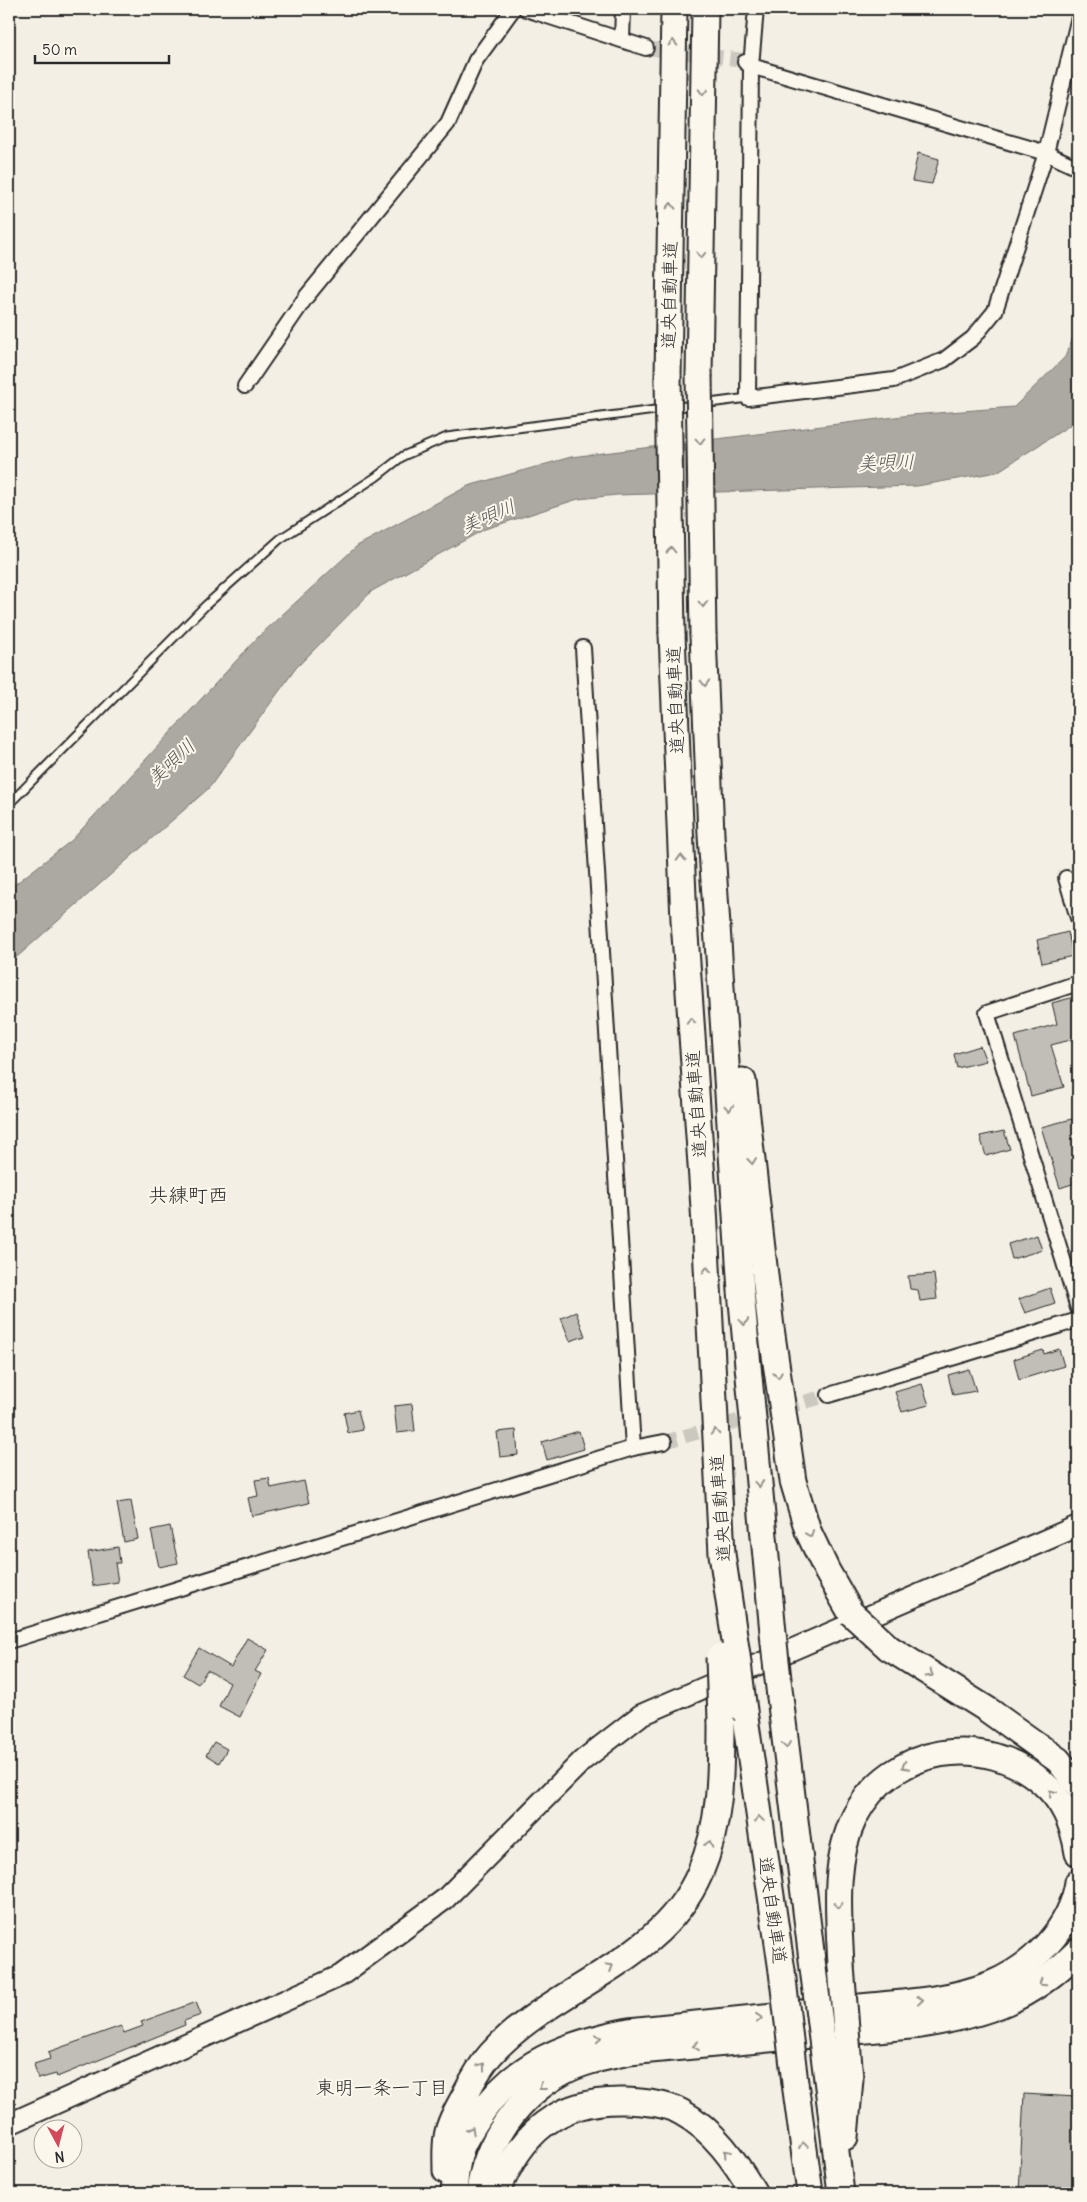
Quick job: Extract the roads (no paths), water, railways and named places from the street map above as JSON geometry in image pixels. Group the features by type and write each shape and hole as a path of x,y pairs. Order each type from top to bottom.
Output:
{"highway":[{"name":"道央自動車道","path":"674,9 668,377 672,634 684,920 704,1208 728,1656 744,1711 782,1971 810,2193"},
{"name":"道央自動車道","path":"705,9 699,375 703,635 712,835 741,1291 774,1643 813,1968 838,2079 841,2192"},
{"path":"712,835 737,1027 771,1328 793,1480 808,1531 827,1571 851,1613 889,1648 988,1710 1058,1760 1078,1786"},
{"path":"448,2193 446,2176 447,2136 475,2076 490,2054 513,2032 544,2009 636,1951 678,1908 700,1874 714,1829 721,1779 720,1721 728,1656"},
{"path":"838,2079 841,1966 838,1900 845,1846 855,1817 882,1780 902,1766 939,1754 960,1751 983,1753 1005,1759 1025,1769 1045,1784 1058,1800 1074,1832 1078,1853"},
{"path":"454,2193 460,2150 486,2106 517,2073 549,2054 599,2037 629,2032 929,2000 972,1990 1007,1976 1032,1960 1060,1928 1077,1893 1078,1882"},
{"path":"479,2193 487,2158 500,2131 519,2107 543,2085 564,2071 597,2059 629,2052 921,2025 949,2020 985,2011 1021,1997 1057,1972 1078,1951"},
{"path":"497,2193 513,2156 524,2141 540,2126 580,2105 607,2101 649,2102 680,2112 710,2133 736,2163 754,2193"}],"street":[{"path":"245,386 306,297 448,122 476,60 513,9"},
{"path":"526,9 646,48"},
{"path":"622,40 623,9"},
{"path":"756,9 747,63 748,398 894,380 944,360 973,338 996,311 1046,153 1078,22"},
{"path":"747,63 1046,153 1078,168"},
{"path":"583,648 633,1448"},
{"path":"1066,878 1078,918"},
{"path":"1078,983 987,1012 1078,1308"},
{"path":"829,1395 1078,1320"},
{"path":"9,1641 633,1448 664,1442"},
{"path":"9,2124 340,1976 445,1899 583,1760 641,1715 1078,1526"}],"lane":[{"path":"9,804 206,606 280,539 376,477 403,456 447,437 748,398"}],"water":[{"name":"美唄川","path":"1078,325 1078,420 997,472 917,486 617,495 578,499 485,529 372,591 296,668 209,788 9,964 9,889 72,840 258,637 357,546 468,486 571,457 911,415 1014,407 1065,357"}],"tunnel":[{"path":"646,48 743,60"},
{"path":"664,1442 829,1395"}],"district":[{"name":"共練町西","path":"188,1194"},
{"name":"東明一条一丁目","path":"382,2087"}]}
